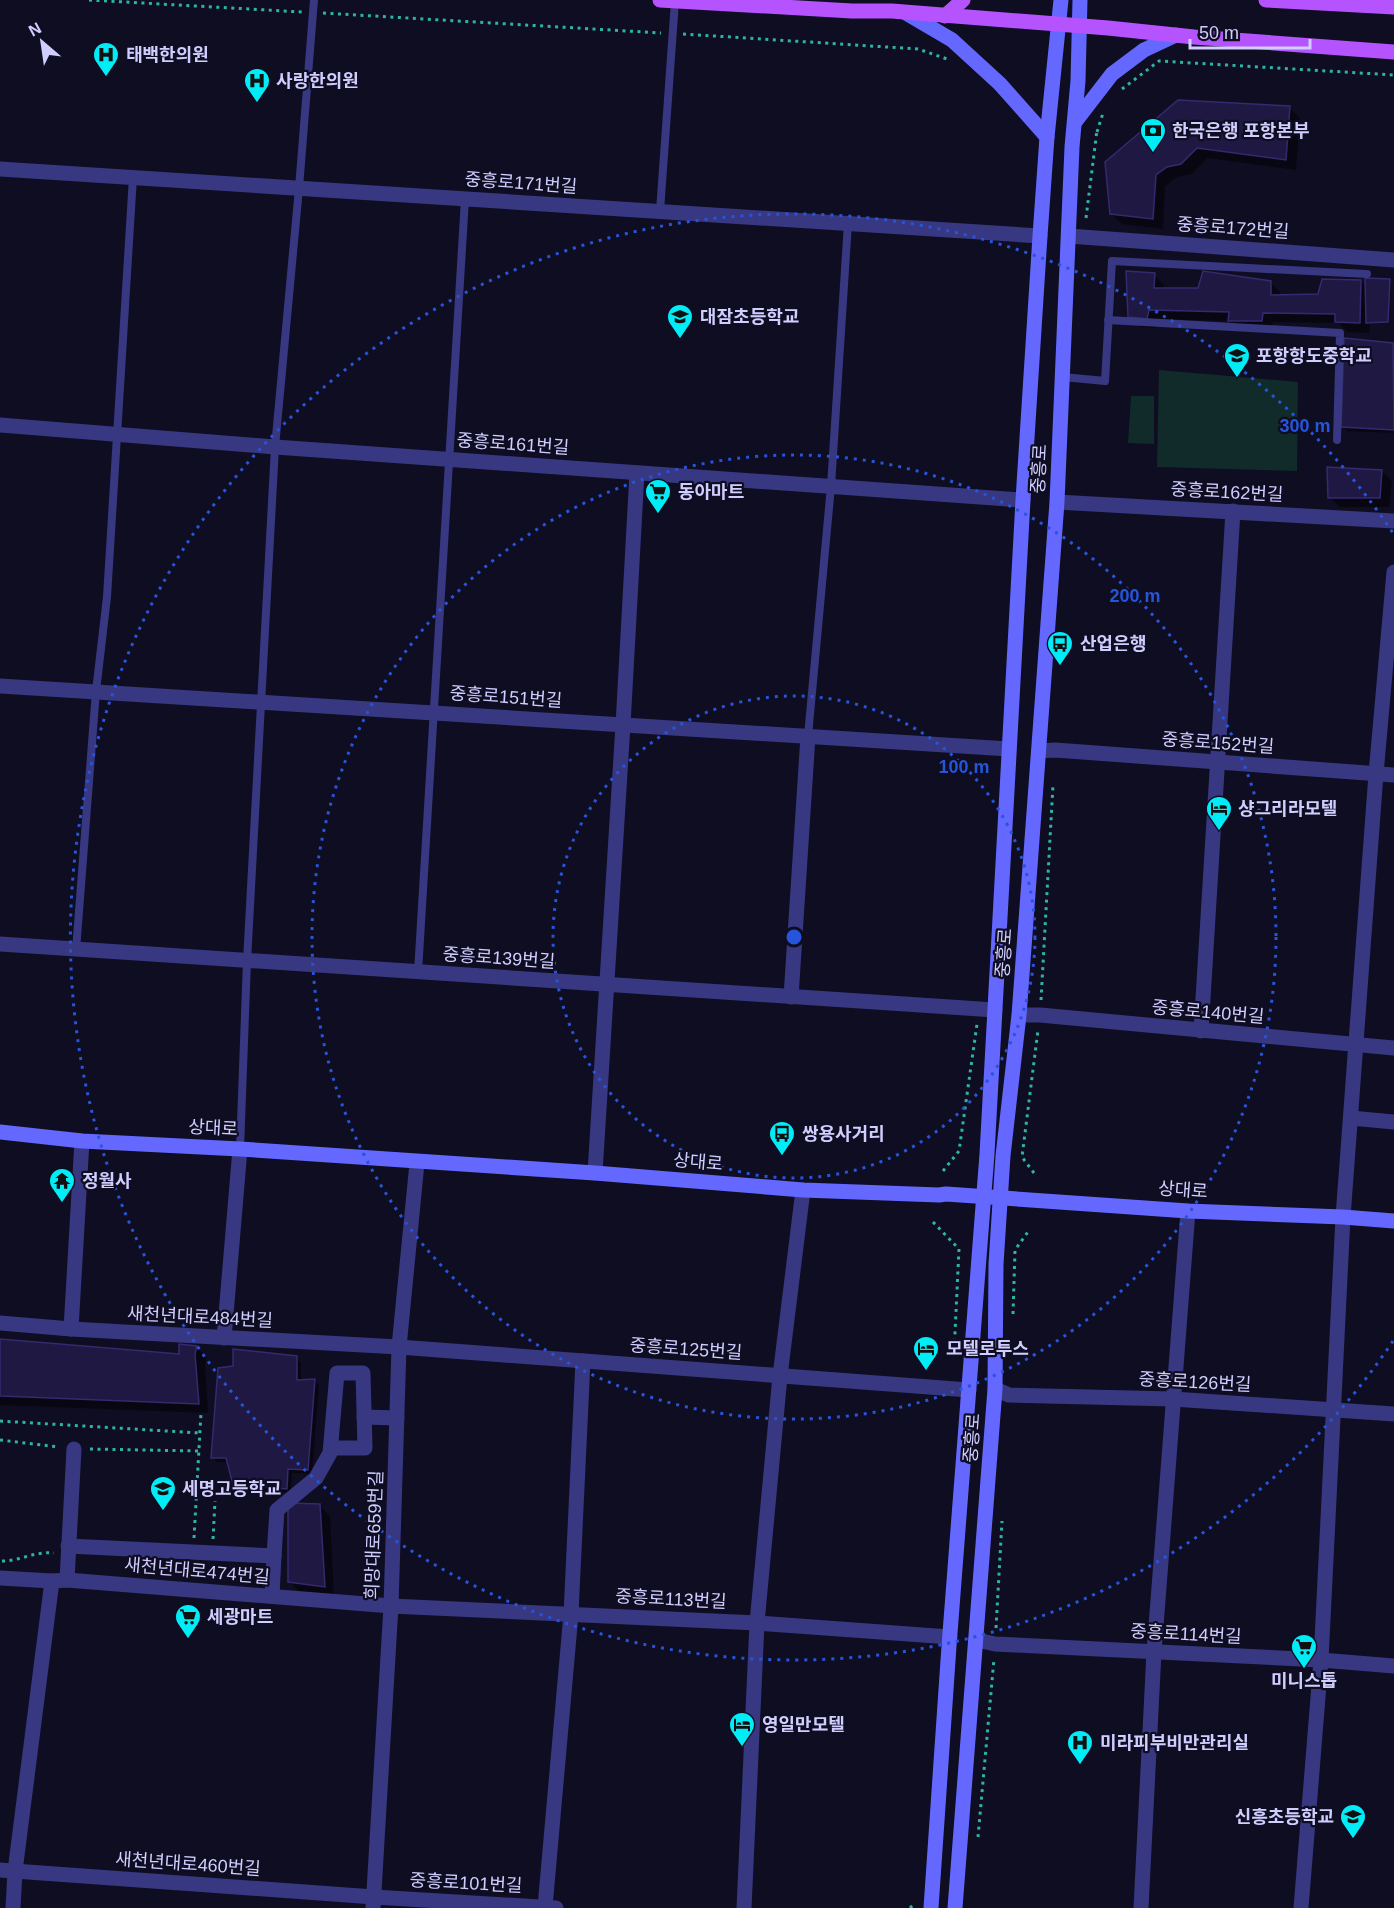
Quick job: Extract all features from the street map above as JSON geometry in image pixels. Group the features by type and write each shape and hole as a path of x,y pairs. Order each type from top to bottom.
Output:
{"main road":[{"path":"945,16 963,0"},
{"name":"중흥로","path":"931,1908 984,1197 1040,236 1047,137 1061,0"},
{"name":"중흥로","path":"956,1908 994,1389 996,1263 1000,1198 1019,1015 1057,502 1080,0"},
{"path":"1266,0 1394,8"},
{"path":"667,1 906,13 1394,52"},
{"path":"906,13 952,39 1000,84 1047,137"},
{"path":"1075,122 1112,74 1144,50 1176,35"},
{"name":"상대로","path":"0,1132 82,1141 240,1149 417,1163 595,1173 803,1190 984,1197 1188,1211 1394,1221"}],"street":[{"name":"중흥로171번길","path":"0,169 1040,236"},
{"name":"중흥로172번길","path":"1069,236 1394,260"},
{"name":"중흥로161번길","path":"0,425 275,447 1023,500"},
{"path":"595,1173 637,473"},
{"name":"중흥로162번길","path":"1057,502 1394,521"},
{"path":"1201,1031 1233,512"},
{"path":"1301,1908 1321,1660 1343,1217 1376,774 1394,572"},
{"name":"중흥로151번길","path":"0,686 1009,749"},
{"path":"791,997 808,736"},
{"name":"중흥로152번길","path":"1039,751 1055,750 1394,775"},
{"name":"중흥로139번길","path":"0,944 994,1010"},
{"name":"중흥로140번길","path":"1019,1015 1040,1015 1394,1048"},
{"path":"1351,1118 1394,1122"},
{"path":"71,1329 82,1141"},
{"path":"224,1338 240,1149"},
{"name":"희망대로659번길","path":"373,1903 391,1606 399,1347 417,1163"},
{"path":"744,1908 757,1623 780,1376 803,1190"},
{"path":"1142,1908 1154,1652 1188,1211"},
{"name":"새천년대로484번길","path":"0,1323 399,1347"},
{"name":"중흥로125번길","path":"399,1347 969,1390"},
{"path":"545,1907 571,1614 582,1361"},
{"path":"272,1596 277,1510 316,1478 331,1449 337,1373 363,1373 365,1448 331,1449"},
{"name":"중흥로126번길","path":"994,1389 1009,1395 1173,1399 1394,1414"},
{"path":"364,1417 397,1418"},
{"path":"13,1908 8,1870 59,1581 68,1550 74,1449"},
{"path":"68,1550 274,1556"},
{"name":"새천년대로474번길","path":"0,1578 391,1606"},
{"name":"중흥로113번길","path":"391,1606 757,1623 950,1637"},
{"name":"중흥로114번길","path":"977,1640 995,1644 1321,1660 1394,1666"},
{"name":"새천년대로460번길","path":"8,1870 373,1903"},
{"name":"중흥로101번길","path":"373,1903 556,1908"}],"lane":[{"path":"240,1149 247,961 275,447 314,0"},
{"path":"660,211 673,33 667,1"},
{"path":"76,950 96,691 107,597 133,177"},
{"path":"418,972 465,199"},
{"path":"808,736 831,486 848,223"},
{"path":"1063,377 1105,381 1112,261 1367,274"},
{"path":"1108,320 1340,333 1336,440"}],"path":[{"path":"563,27 918,49 957,63"},
{"path":"1117,94 1159,61 1394,75"},
{"path":"1096,134 1105,107"},
{"path":"194,1552 201,1413"},
{"path":"0,1421 200,1433"},
{"path":"0,1440 74,1449 199,1451"},
{"path":"212,1553 215,1501"},
{"path":"0,1561 11,1561 41,1552 68,1550"}],"green space":[{"path":"1159,370 1298,382 1297,471 1157,467"},
{"path":"1131,396 1154,396 1154,444 1128,443"}],"building":[{"name":"한국은행 포항본부","path":"1178,100 1290,106 1286,160 1197,148 1181,164 1167,167 1156,175 1153,219 1110,214 1105,162"},
{"path":"1126,271 1155,273 1154,288 1198,288 1203,271 1271,281 1271,295 1318,294 1322,279 1361,280 1360,323 1335,322 1335,314 1263,313 1262,321 1228,321 1229,312 1149,310 1147,319 1128,317"},
{"path":"1365,278 1390,279 1388,322 1366,323"},
{"path":"1344,338 1393,343 1394,430 1341,427"},
{"path":"1327,467 1382,470 1380,498 1328,498"},
{"path":"0,1339 179,1354 179,1344 197,1346 195,1354 199,1404 0,1396"},
{"path":"233,1349 297,1356 297,1380 315,1379 308,1470 288,1469 287,1489 233,1485 226,1458 211,1458 218,1368 233,1366"},
{"path":"288,1503 320,1504 325,1587 288,1582"}],"place":[{"name":"태백한의원","path":"106,78"},
{"name":"사랑한의원","path":"257,104"},
{"name":"한국은행 포항본부","path":"1153,154"},
{"name":"대잠초등학교","path":"680,340"},
{"name":"포항항도중학교","path":"1237,379"},
{"name":"동아마트","path":"658,515"},
{"name":"산업은행","path":"1060,667"},
{"name":"샹그리라모텔","path":"1219,832"},
{"name":"쌍용사거리","path":"782,1157"},
{"name":"정월사","path":"62,1204"},
{"name":"모텔로투스","path":"926,1372"},
{"name":"세명고등학교","path":"163,1512"},
{"name":"세광마트","path":"188,1640"},
{"name":"미니스톱","path":"1304,1670"},
{"name":"영일만모텔","path":"742,1748"},
{"name":"미라피부비만관리실","path":"1080,1766"},
{"name":"신흥초등학교","path":"1353,1840"}]}
